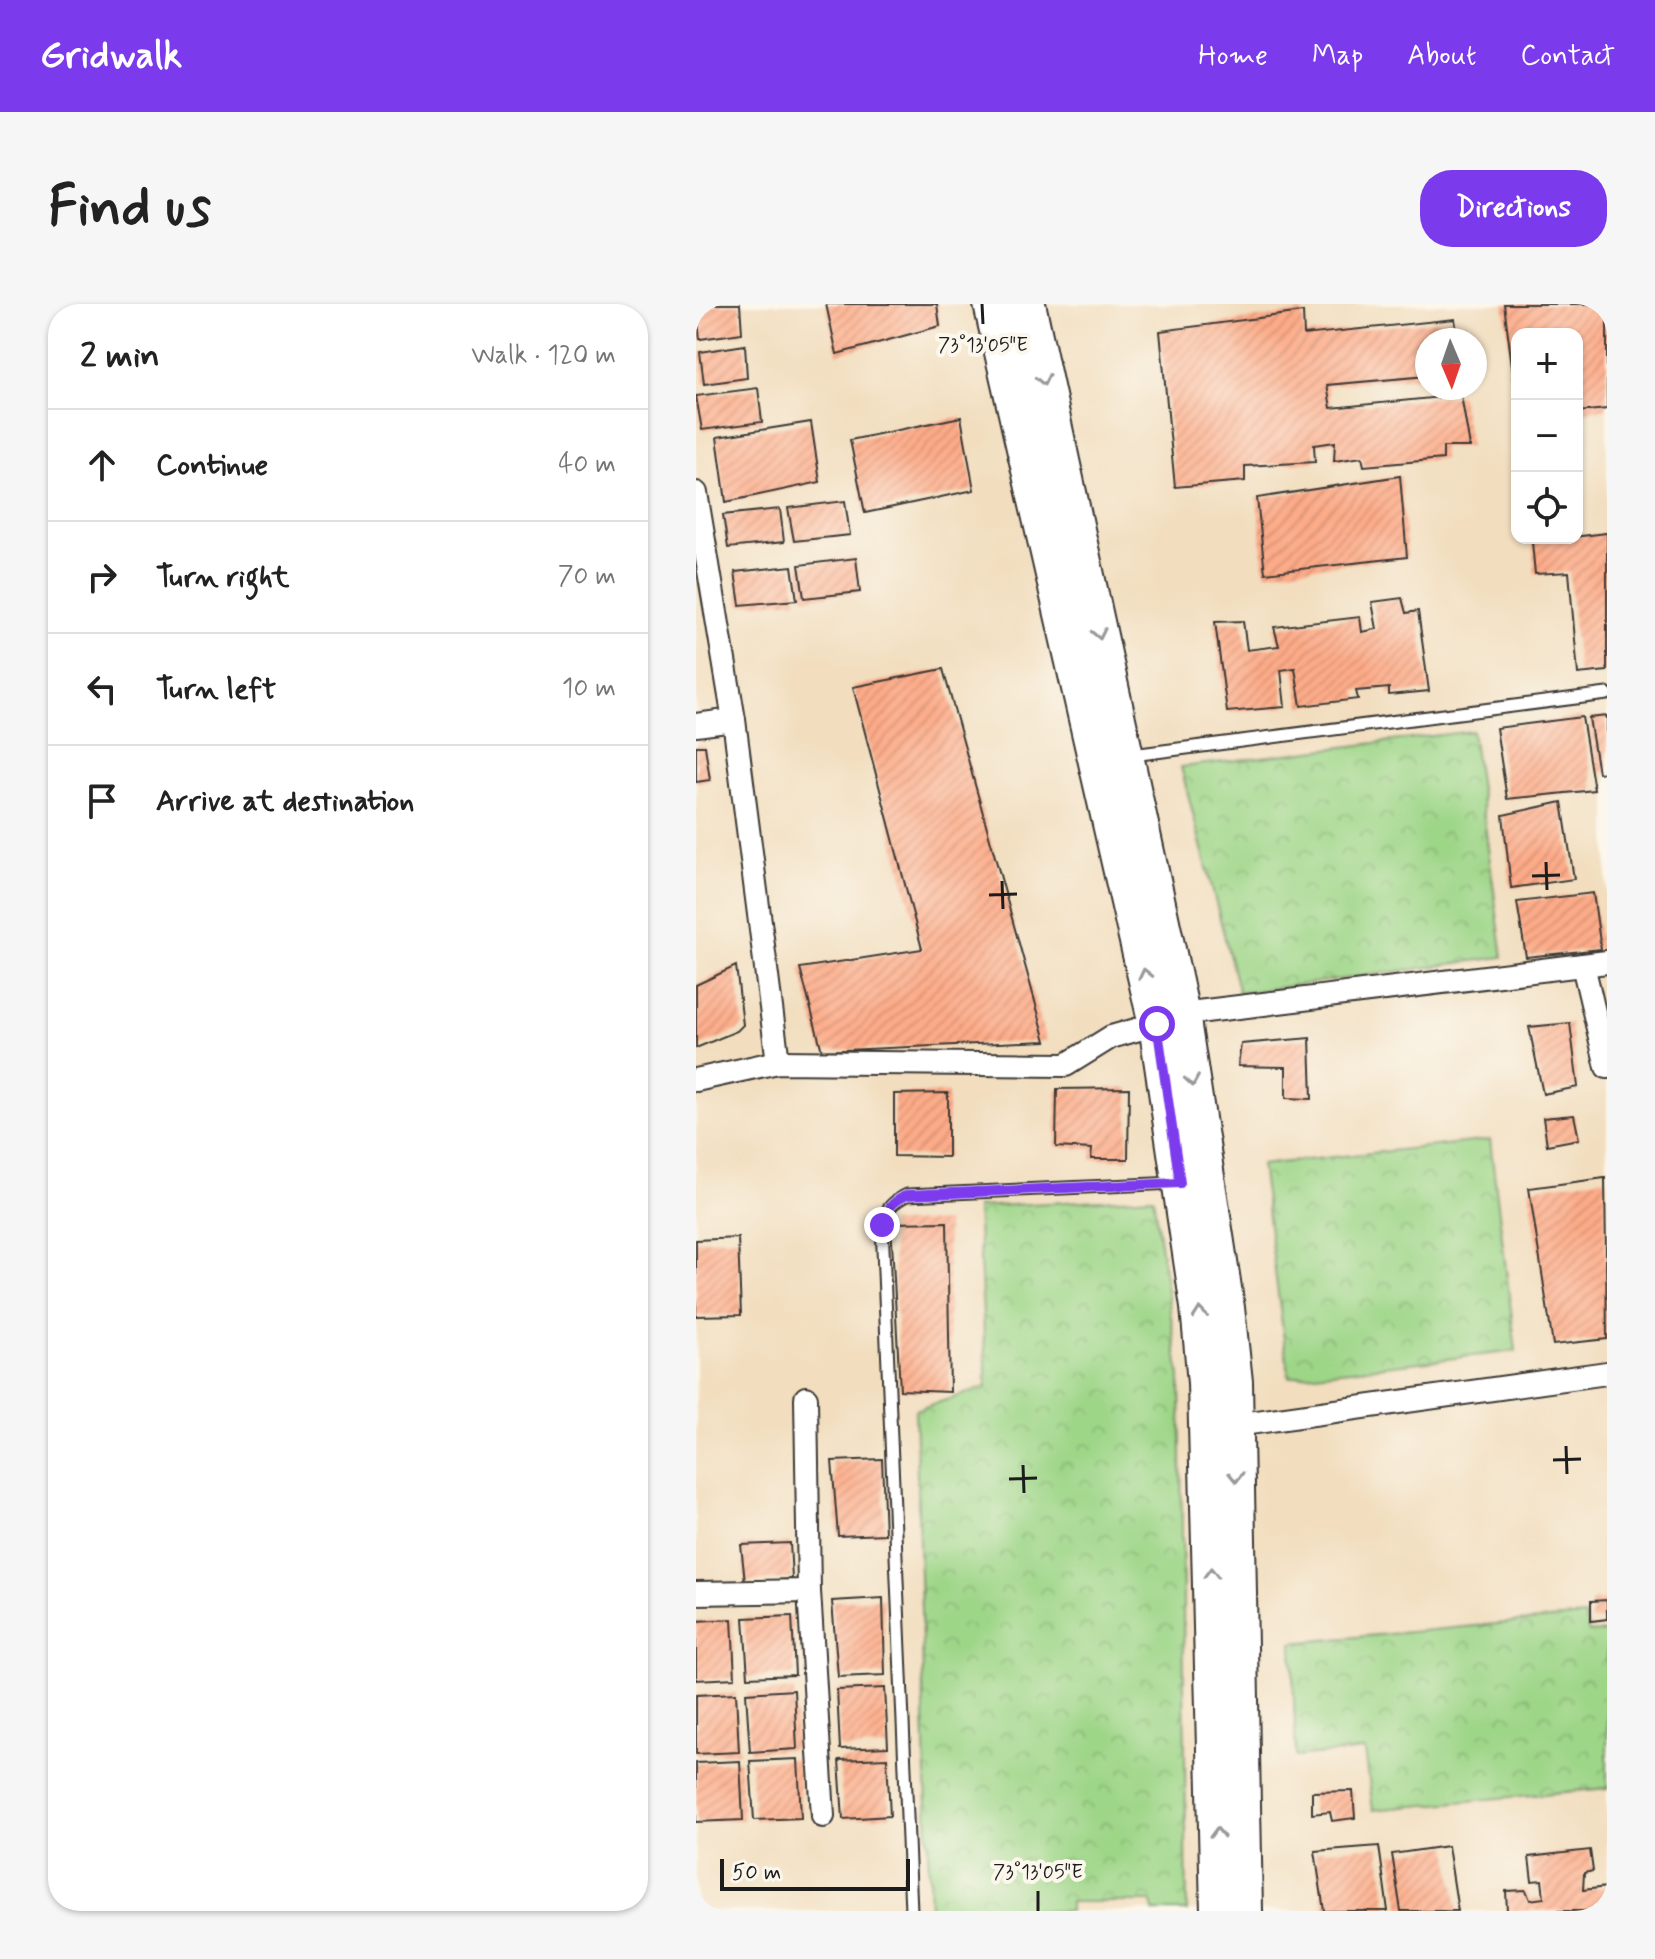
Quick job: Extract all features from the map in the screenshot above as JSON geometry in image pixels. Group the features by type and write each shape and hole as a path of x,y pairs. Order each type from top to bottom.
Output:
{"main road":[{"path":"992,304 1169,1019 1180,1183 1199,1307 1206,1383 1219,1911"},
{"path":"1027,304 1125,756 1169,1019 1226,1308 1234,1382 1244,1911"}],"street":[{"path":"697,501 734,720 778,1062"},
{"path":"696,725 734,720"},
{"path":"696,1080 778,1062 1066,1065 1111,1037 1169,1019 1607,962"},
{"path":"1583,965 1607,1067"},
{"path":"1235,1425 1607,1373"},
{"path":"806,1398 809,1591 823,1816"},
{"path":"696,1593 809,1591"}],"lane":[{"path":"1125,756 1607,694"},
{"path":"911,1911 882,1225 885,1213 893,1201 907,1195 1180,1183"}],"green space":[{"path":"1472,731 1503,957 1239,993 1181,767"},
{"path":"1490,1140 1516,1351 1289,1377 1261,1165"},
{"path":"1153,1197 1180,1377 1187,1911 1153,1911 1152,1902 1070,1902 1070,1911 930,1910 915,1410 987,1387 977,1207"},
{"path":"1584,1616 1589,1632 1607,1633 1607,1788 1373,1810 1365,1750 1296,1757 1292,1643"}],"building":[{"path":"740,304 742,333 700,339 696,306"},
{"path":"826,304 937,304 940,326 837,354"},
{"path":"1504,304 1607,304 1607,409 1583,411 1583,328 1511,328 1511,358"},
{"path":"1303,312 1304,335 1455,319 1456,328 1415,328 1415,377 1327,385 1331,408 1415,400 1462,400 1470,447 1443,447 1443,459 1364,466 1362,457 1334,461 1335,442 1314,445 1315,462 1245,466 1245,481 1175,487 1160,331"},
{"path":"745,345 747,378 704,384 700,352"},
{"path":"758,388 762,422 702,430 696,396"},
{"path":"961,417 974,490 865,513 850,440"},
{"path":"811,422 820,482 726,502 717,437"},
{"path":"1400,476 1407,557 1265,573 1257,498"},
{"path":"845,501 850,535 794,541 788,508"},
{"path":"780,509 784,542 728,548 723,515"},
{"path":"1607,533 1607,671 1578,674 1569,572 1535,574 1532,544 1583,544 1583,536"},
{"path":"856,558 860,592 804,598 799,565"},
{"path":"792,566 797,600 740,605 735,572"},
{"path":"1402,598 1406,613 1418,611 1429,691 1389,695 1389,688 1356,691 1358,699 1301,706 1295,668 1281,670 1285,707 1227,712 1215,622 1243,621 1247,650 1279,646 1274,627 1360,617 1362,632 1377,629 1372,602"},
{"path":"943,669 1046,1041 822,1051 800,968 922,949 853,687"},
{"path":"1607,716 1607,772 1598,773 1589,718"},
{"path":"1582,717 1594,790 1507,799 1496,728"},
{"path":"696,746 705,746 710,780 696,782"},
{"path":"1562,802 1574,879 1511,888 1503,815"},
{"path":"1593,893 1601,949 1526,957 1517,902"},
{"path":"736,966 743,1025 737,1031 696,1048 696,985"},
{"path":"1570,1023 1578,1087 1543,1094 1529,1027"},
{"path":"1310,1038 1312,1099 1286,1098 1286,1067 1238,1066 1241,1044"},
{"path":"1129,1088 1128,1159 1091,1159 1092,1149 1056,1147 1057,1089"},
{"path":"948,1093 948,1157 894,1156 894,1094"},
{"path":"1574,1115 1579,1139 1547,1145 1543,1118"},
{"path":"1605,1178 1607,1339 1553,1345 1529,1188"},
{"path":"947,1222 950,1392 900,1390 891,1223"},
{"path":"738,1238 741,1315 696,1316 696,1240"},
{"path":"882,1459 885,1534 838,1536 832,1461"},
{"path":"790,1543 792,1579 745,1582 741,1545"},
{"path":"883,1598 885,1675 838,1677 832,1601"},
{"path":"1607,1600 1607,1619 1591,1621 1591,1601"},
{"path":"792,1616 795,1675 748,1677 744,1618"},
{"path":"732,1619 735,1678 696,1680 696,1621"},
{"path":"885,1688 888,1747 840,1749 837,1690"},
{"path":"794,1690 797,1749 750,1752 746,1693"},
{"path":"736,1693 739,1752 696,1754 696,1695"},
{"path":"887,1758 890,1816 843,1819 839,1760"},
{"path":"798,1759 801,1818 754,1820 750,1761"},
{"path":"740,1761 743,1820 696,1822 696,1763"},
{"path":"1353,1791 1355,1818 1332,1821 1330,1812 1312,1814 1312,1792"},
{"path":"1379,1846 1388,1911 1324,1911 1315,1851"},
{"path":"1448,1846 1458,1911 1401,1911 1392,1854"},
{"path":"1590,1850 1593,1871 1584,1873 1583,1890 1607,1887 1607,1911 1507,1911 1506,1891 1526,1890 1530,1900 1544,1898 1542,1880 1532,1881 1529,1857"}],"route":[{"path":"882,1225 893,1201 907,1195 1180,1183 1157,1024"}]}
